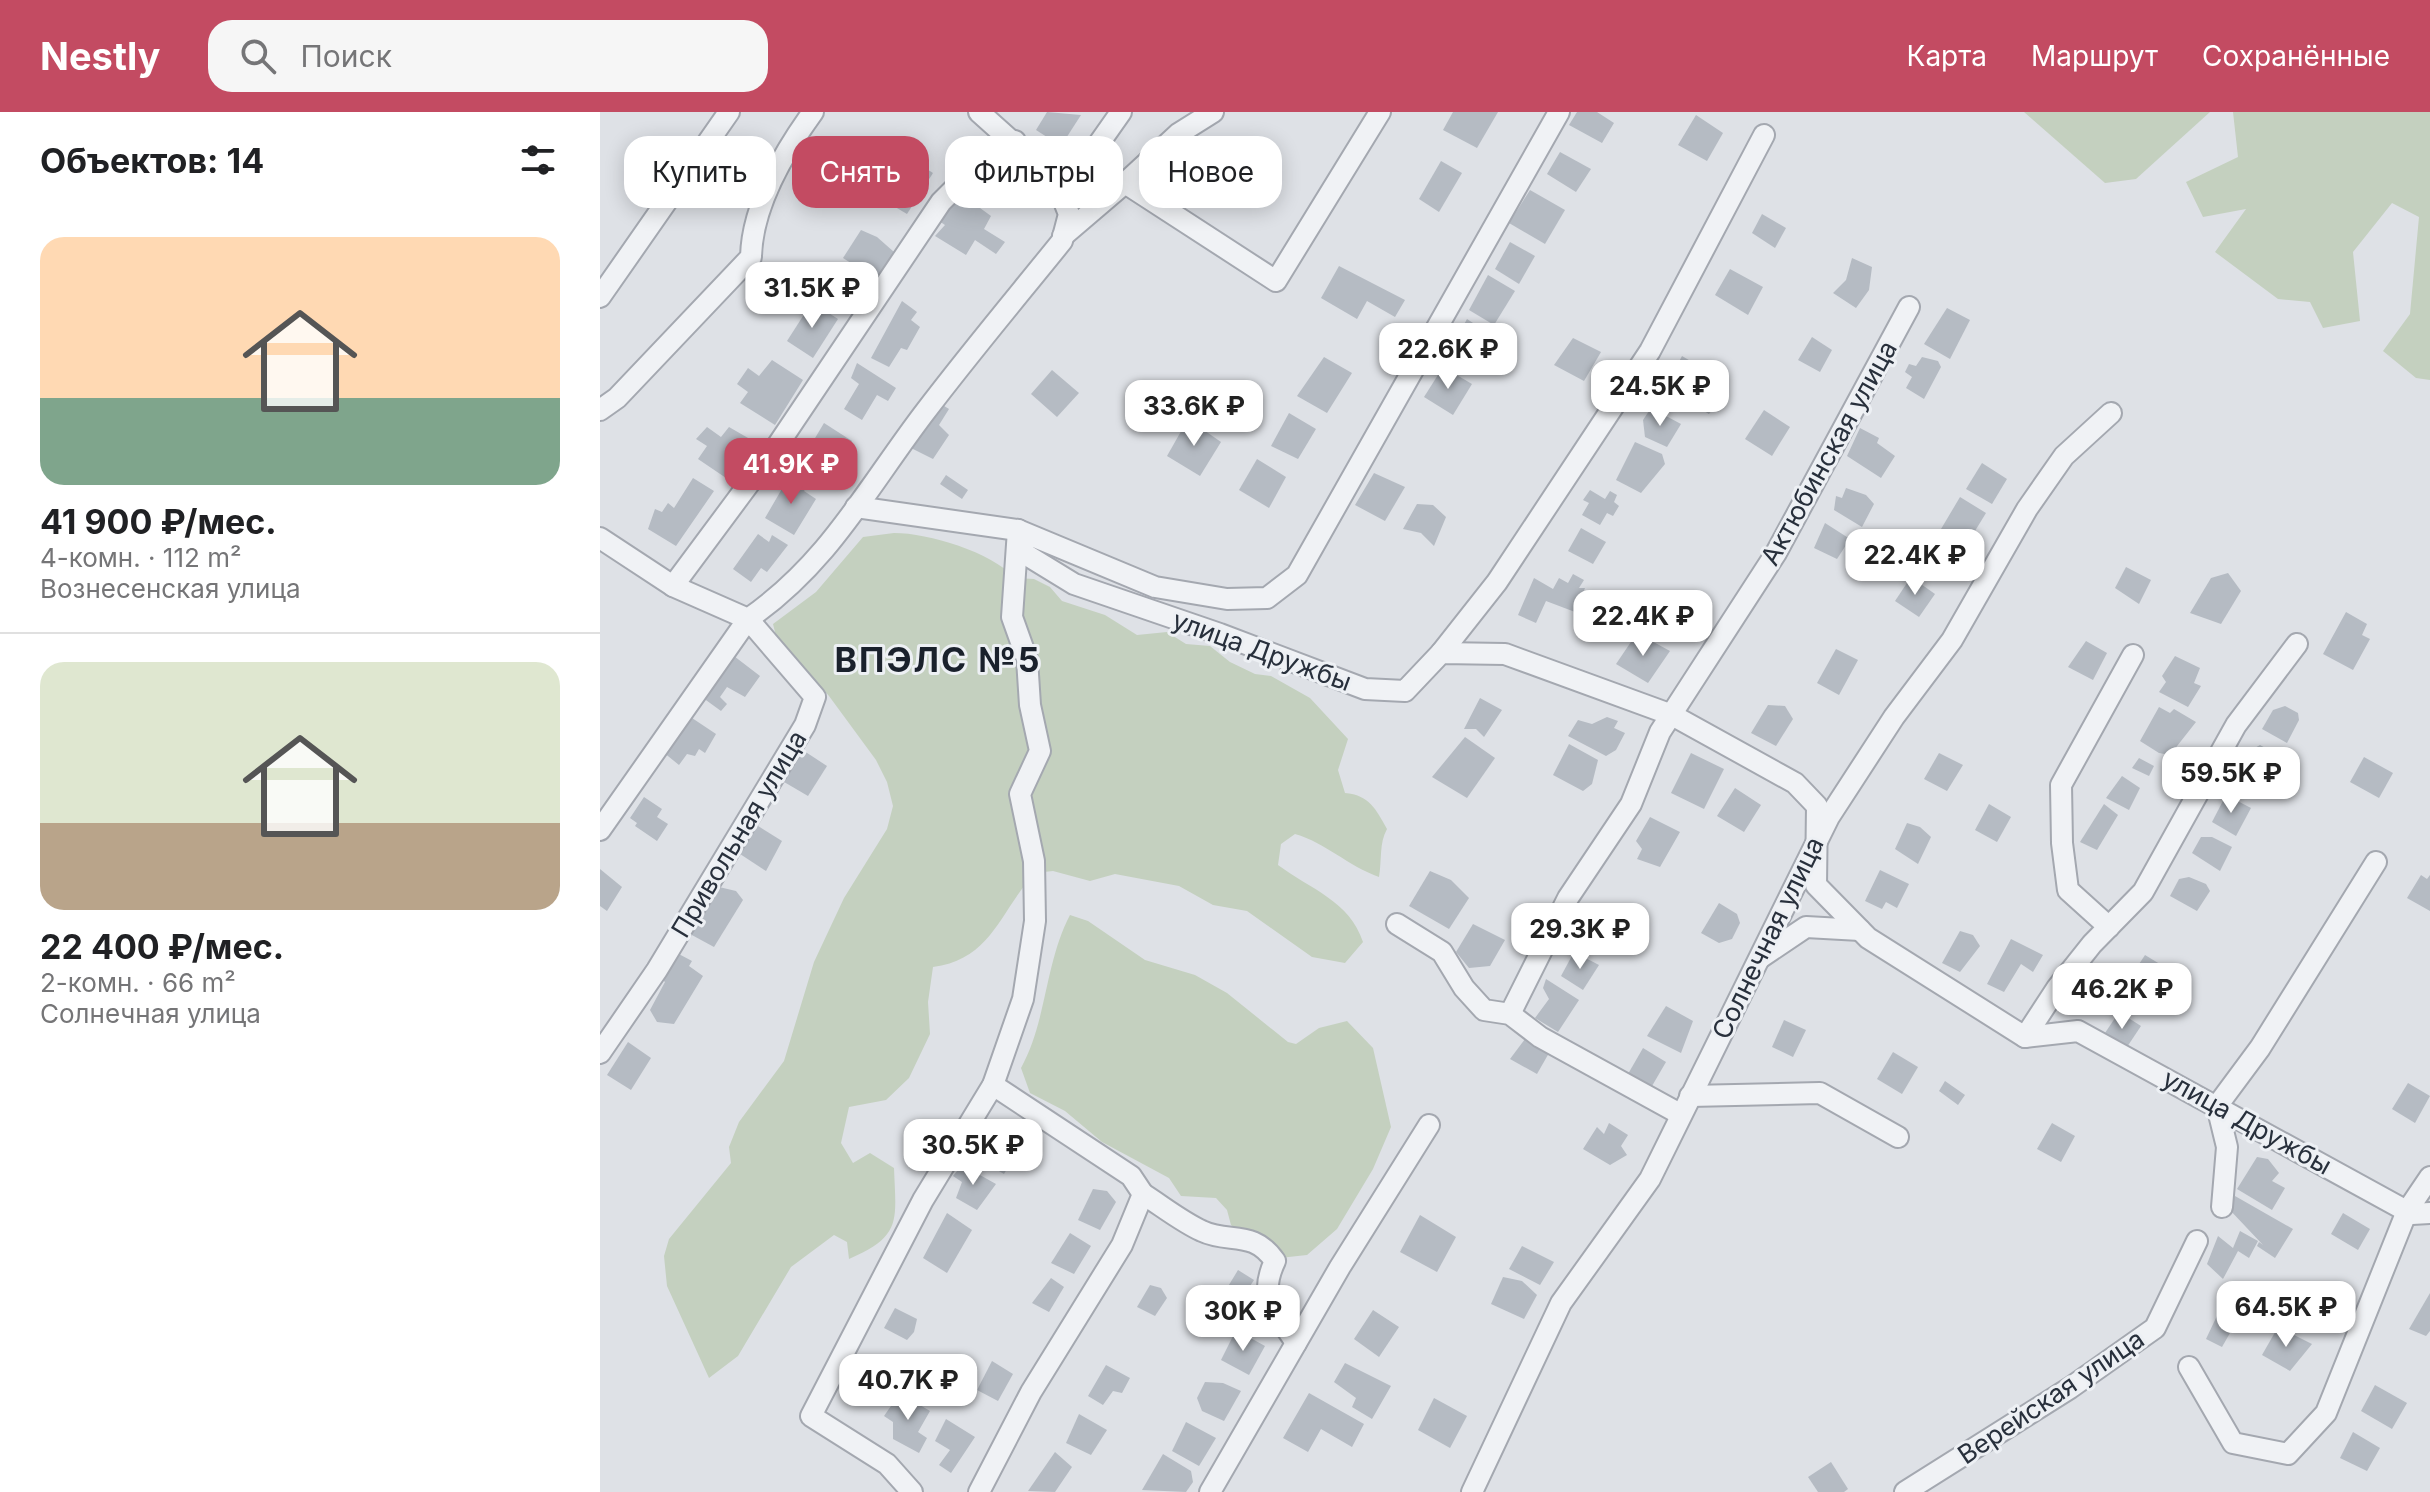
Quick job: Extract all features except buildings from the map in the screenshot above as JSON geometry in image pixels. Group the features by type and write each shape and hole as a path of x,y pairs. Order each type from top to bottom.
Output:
{"street":[{"path":"600,297 729,112"},
{"path":"600,410 617,398 751,257 752,232 791,143 813,112"},
{"path":"979,112 1009,136"},
{"path":"1104,136 1121,112"},
{"path":"600,830 748,619 774,600 830,546 924,413 1063,236 1178,134 1213,112"},
{"path":"1125,183 1276,281 1380,112"},
{"path":"856,507 1018,530 1155,587 1227,599 1267,598 1297,575 1559,112"},
{"name":"улица Дружбы","path":"1018,530 1025,554 1074,584 1220,634 1365,689 1405,691 1441,653 1497,582 1650,351 1764,135"},
{"path":"673,586 777,446 945,198"},
{"path":"1063,236 1069,214 1067,208"},
{"name":"Актюбинская улица","path":"1510,1014 1568,898 1631,804 1660,732 1776,553 1909,307"},
{"name":"Солнечная улица","path":"1472,1492 1561,1303 1650,1179 1816,840 1894,717 1952,640 2027,509 2064,456 2111,413"},
{"path":"912,1492 887,1464 811,1416 923,1200 993,1085 1023,999 1035,921 1034,861 1020,794 1040,751 1030,705 1027,659 1012,617 1018,530"},
{"path":"600,538 673,586 748,619"},
{"name":"Привольная улица","path":"600,1053 657,970 805,725 815,697 748,619"},
{"path":"1441,653 1505,654 1672,715 1795,783 1817,806 1816,885 1860,930 1950,993 2025,1037 2057,988 2143,892 2236,725 2297,644"},
{"path":"2109,927 2068,890 2062,843 2061,785 2133,655"},
{"path":"2222,1207 2227,1147 2217,1106 2260,1048 2376,862"},
{"path":"1397,924 1442,952 1464,988 1484,1010 1510,1014 1540,1037 1680,1114"},
{"path":"1757,961 1806,927 1860,930"},
{"name":"улица Дружбы","path":"2025,1037 2078,1031 2407,1211 2430,1213"},
{"path":"993,1085 1131,1176 1143,1194 1205,1233 1235,1235 1267,1249 1275,1261 1267,1279 1265,1295 1296,1343"},
{"path":"1690,1096 1820,1093 1898,1137"},
{"path":"1210,1492 1296,1343 1429,1125"},
{"path":"2189,1367 2233,1443 2288,1454 2326,1413 2407,1211 2430,1177"},
{"path":"979,1492 1031,1392 1122,1245 1143,1194"},
{"name":"Верейская улица","path":"1905,1492 2070,1388 2155,1328 2197,1241"}],"green space":[{"path":"2024,112 2210,112 2136,179 2105,183"},
{"path":"2233,112 2430,112 2430,380 2416,378 2383,351 2410,314 2419,217 2392,203 2353,252 2360,321 2323,328 2310,302 2278,299 2215,252 2246,209 2203,217 2186,182 2238,157"},
{"path":"894,533 924,536 975,552 1015,578 1034,579 1050,587 1062,601 1105,615 1137,635 1167,632 1186,644 1210,646 1230,662 1255,674 1271,676 1310,698 1348,739 1338,770 1345,793 1366,800 1387,829 1379,877 1295,834 1281,844 1278,865 1328,897 1357,928 1363,942 1345,963 1312,957 1247,911 1213,905 1179,886 1115,874 1090,881 1053,871 1035,873 982,944 953,962 933,967 928,1002 930,1034 909,1078 886,1100 849,1107 841,1143 853,1163 870,1153 894,1168 895,1214 887,1234 879,1243 849,1259 847,1242 834,1235 791,1267 738,1356 709,1378 667,1286 664,1256 669,1239 731,1163 729,1147 739,1122 784,1061 814,962 844,898 887,829 893,806 887,782 876,760 829,696 776,636 773,624 816,592 863,537"},
{"path":"1070,915 1088,921 1145,960 1195,975 1227,993 1288,1042 1296,1044 1319,1028 1347,1021 1373,1048 1391,1127 1373,1169 1337,1229 1307,1255 1269,1259 1231,1225 1227,1210 1216,1198 1181,1196 1169,1178 1102,1142 1065,1111 1030,1093 1021,1068 1030,1050 1055,952"}],"district":[{"name":"ВПЭЛС №5","path":"938,660"}]}
